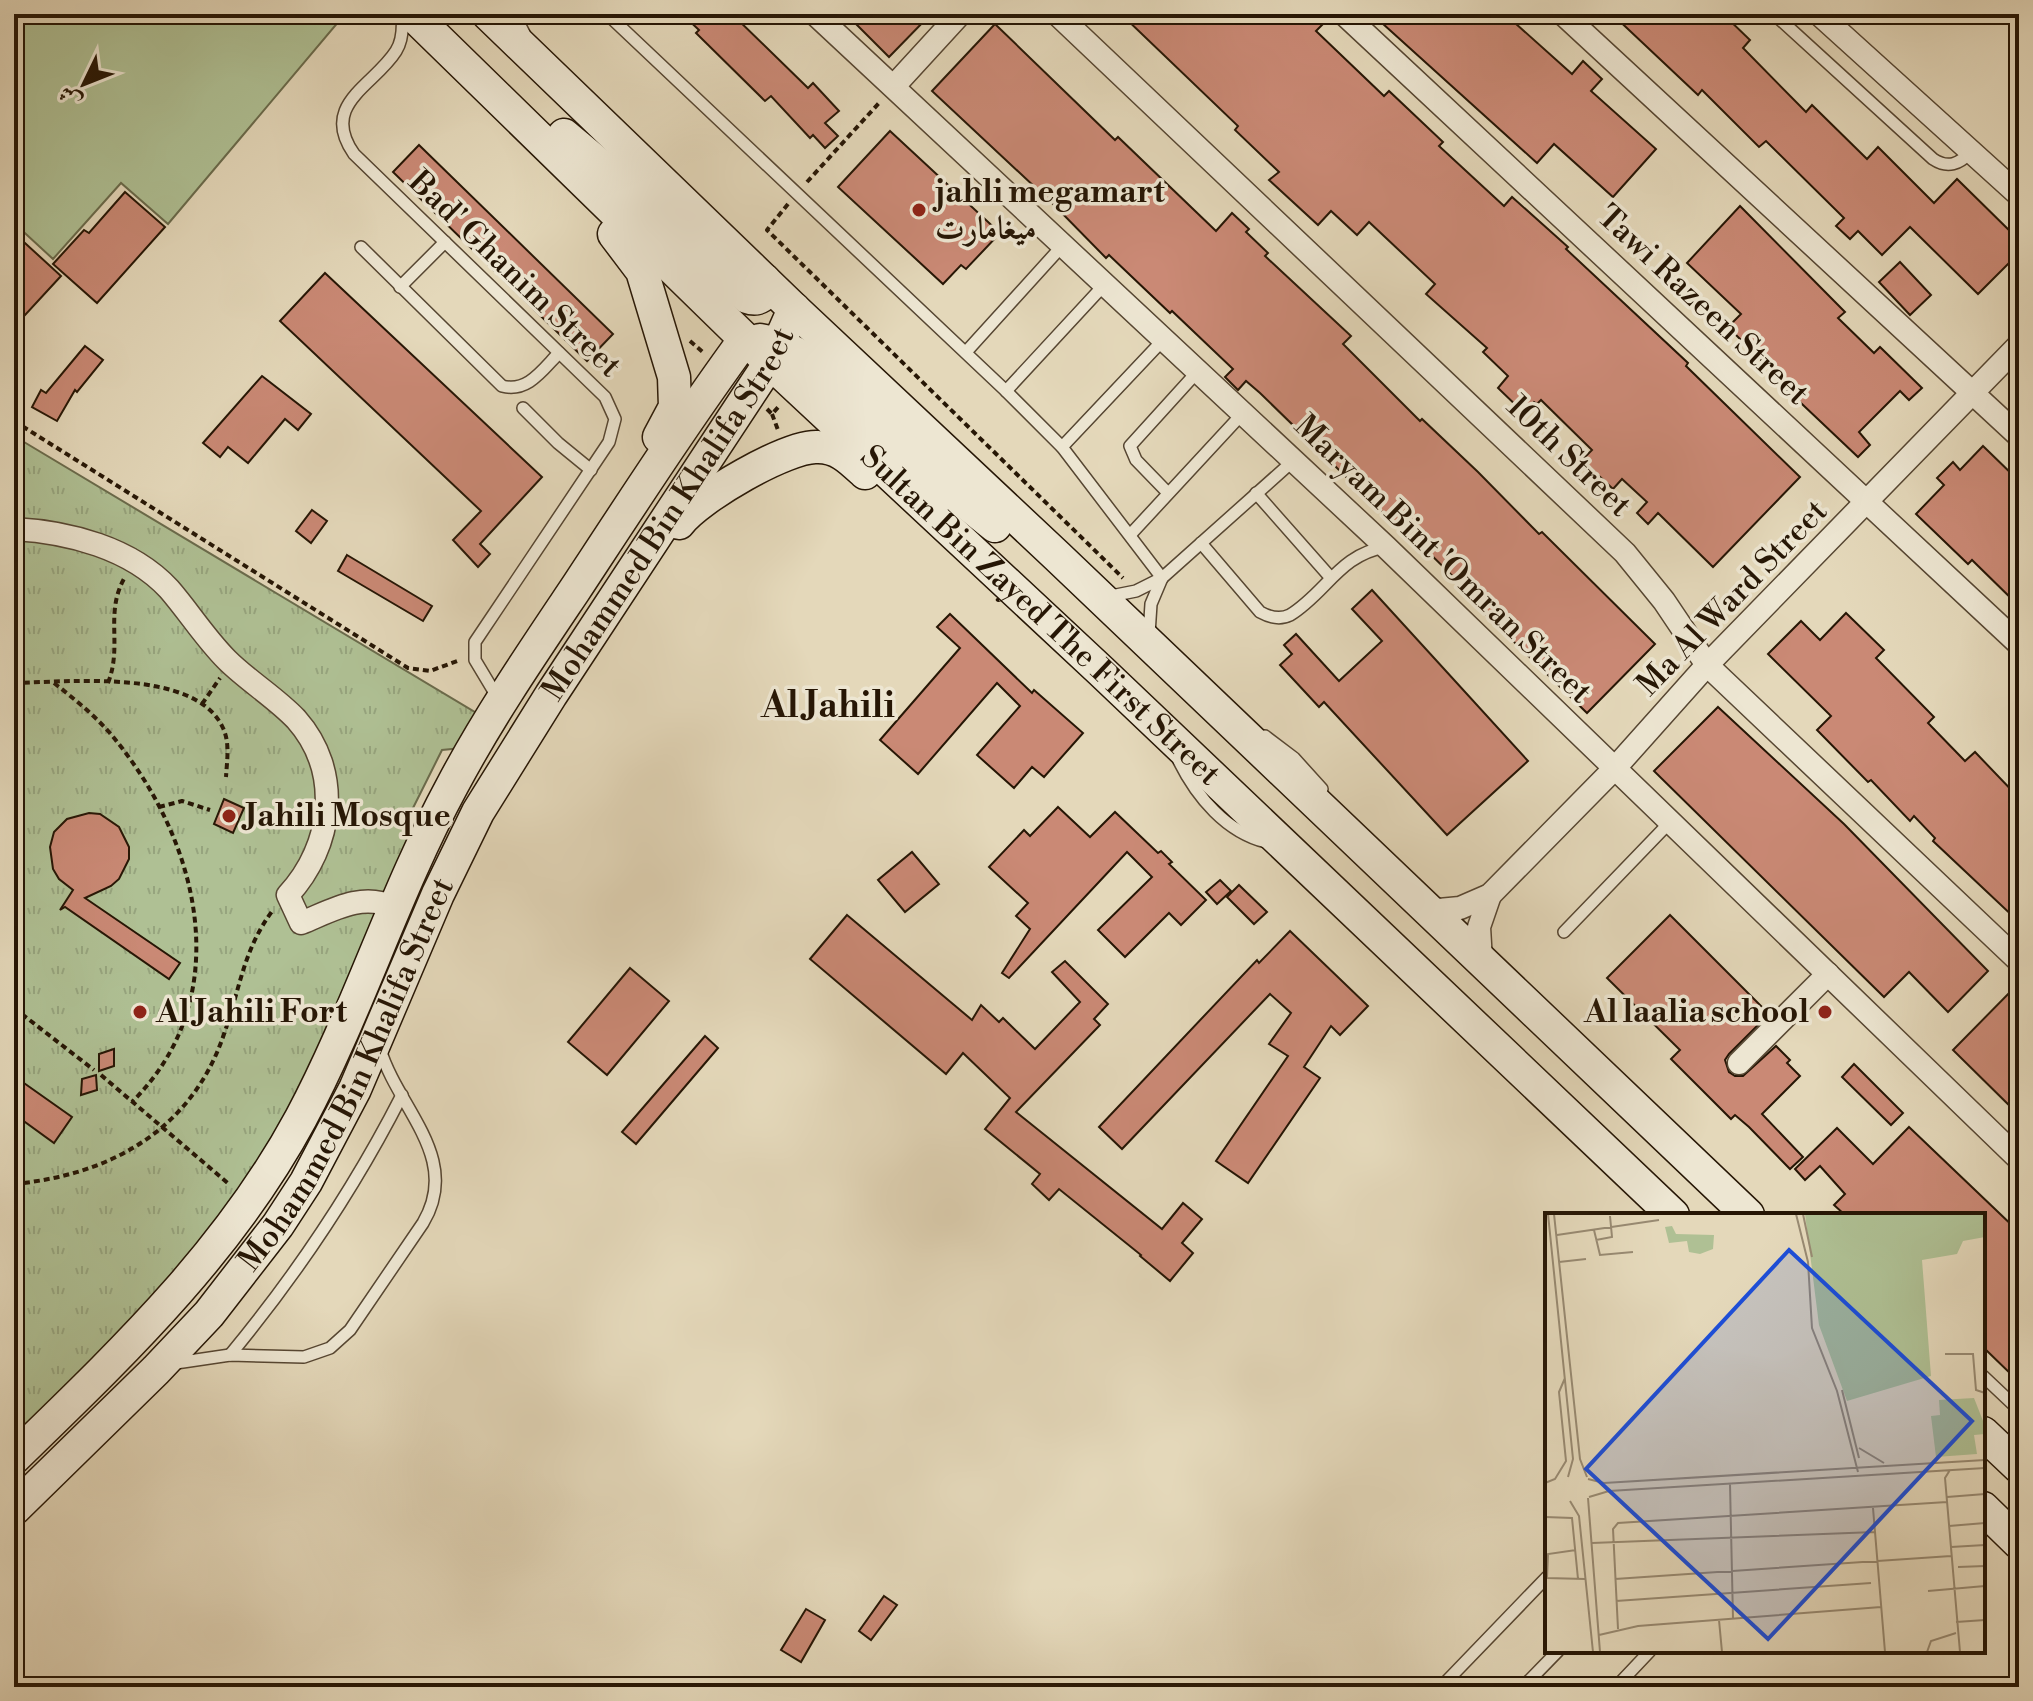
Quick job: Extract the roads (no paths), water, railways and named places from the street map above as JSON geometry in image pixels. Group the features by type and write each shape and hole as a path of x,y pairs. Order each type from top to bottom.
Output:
{"main road":[{"path":"412,14 745,339 816,367 992,524 1023,543 1057,556"},
{"name":"Sultan Bin Zayed The First Street","path":"488,14 794,309 1746,1213"},
{"path":"493,92 532,113 571,140 650,207 747,297 754,300 760,298 765,293 764,280"},
{"path":"493,92 532,147 623,243 636,261 674,377 675,407 670,419 604,523 576,587"},
{"name":"Mohammed Bin Khalifa Street","path":"14,1509 209,1314 278,1225 332,1135 377,1040 438,894 478,812 511,756 775,352 794,309"},
{"name":"Mohammed Bin Khalifa Street","path":"14,1458 138,1337 213,1252 275,1164 327,1067 393,907 450,789 500,702 663,453 745,339"},
{"name":"Sultan Bin Zayed The First Street","path":"775,352 948,527 1671,1213"},
{"path":"606,612 646,570 692,507 713,492 806,447 832,449 844,454 889,493 948,527"},
{"path":"1985,1435 2019,1467"},
{"path":"1985,1510 2019,1543"}],"street":[{"name":"Maryam Bint 'Omran Street","path":"815,14 1386,547 2019,1159"},
{"path":"894,86 960,14"},
{"name":"10th Street","path":"1057,14 1625,553 1664,601 1707,665 2019,961"},
{"name":"Tawi Razeen Street","path":"1344,14 2019,644"},
{"path":"1563,14 2019,436"},
{"path":"1819,14 2019,195"},
{"name":"Ma Al Ward Street","path":"1428,911 1460,908 1490,895 1615,768 1707,665 2019,345"},
{"path":"14,529 82,540 138,564 167,588 230,663 296,720 317,753 324,771 327,810 322,841 308,870 288,895 301,923 362,900 383,902 393,907"},
{"name":"Ma Al Ward Street","path":"1481,961 1479,927 1490,895"},
{"path":"1739,1063 1828,974"}],"lane":[{"name":"Bad' Ghanim Street","path":"402,14 400,43 350,100 342,122 343,133 354,154 605,397 613,411 613,435 475,642 474,655 500,702"},
{"path":"514,14 532,56"},
{"path":"607,14 966,352 1062,447 1162,578"},
{"path":"1774,14 1933,159 1955,164 1971,152"},
{"path":"400,287 445,242"},
{"path":"966,352 1063,245"},
{"path":"361,247 502,386 518,388 526,385 559,353"},
{"path":"1006,391 1105,284"},
{"path":"1062,447 1164,339"},
{"path":"1168,493 1136,460 1130,446 1198,371"},
{"path":"523,408 591,470"},
{"path":"1130,535 1243,413"},
{"path":"1100,598 1136,591 1162,578 1293,461"},
{"path":"1256,493 1331,578"},
{"path":"1201,543 1260,612 1282,618 1290,615 1357,556 1386,547"},
{"path":"1151,646 1151,604 1162,578"},
{"path":"1564,932 1671,821"},
{"path":"156,1370 193,1359 230,1355 304,1357 330,1348 350,1330 423,1223 431,1210 435,1193 434,1160 388,1071 377,1040"},
{"path":"230,1355 325,1231 402,1095"},
{"path":"1985,1378 2019,1410"},
{"path":"1441,1687 1545,1579"},
{"path":"1523,1687 1556,1653"},
{"path":"1616,1687 1648,1653"}],"place":[{"name":"jahli megamart ميغامارت","path":"919,210"},
{"name":"Jahili Mosque","path":"229,816"},
{"name":"Al Jahili Fort","path":"140,1012"},
{"name":"Al laalia school","path":"1825,1012"}],"district":[{"name":"Al Jahili","path":"828,706"}]}
